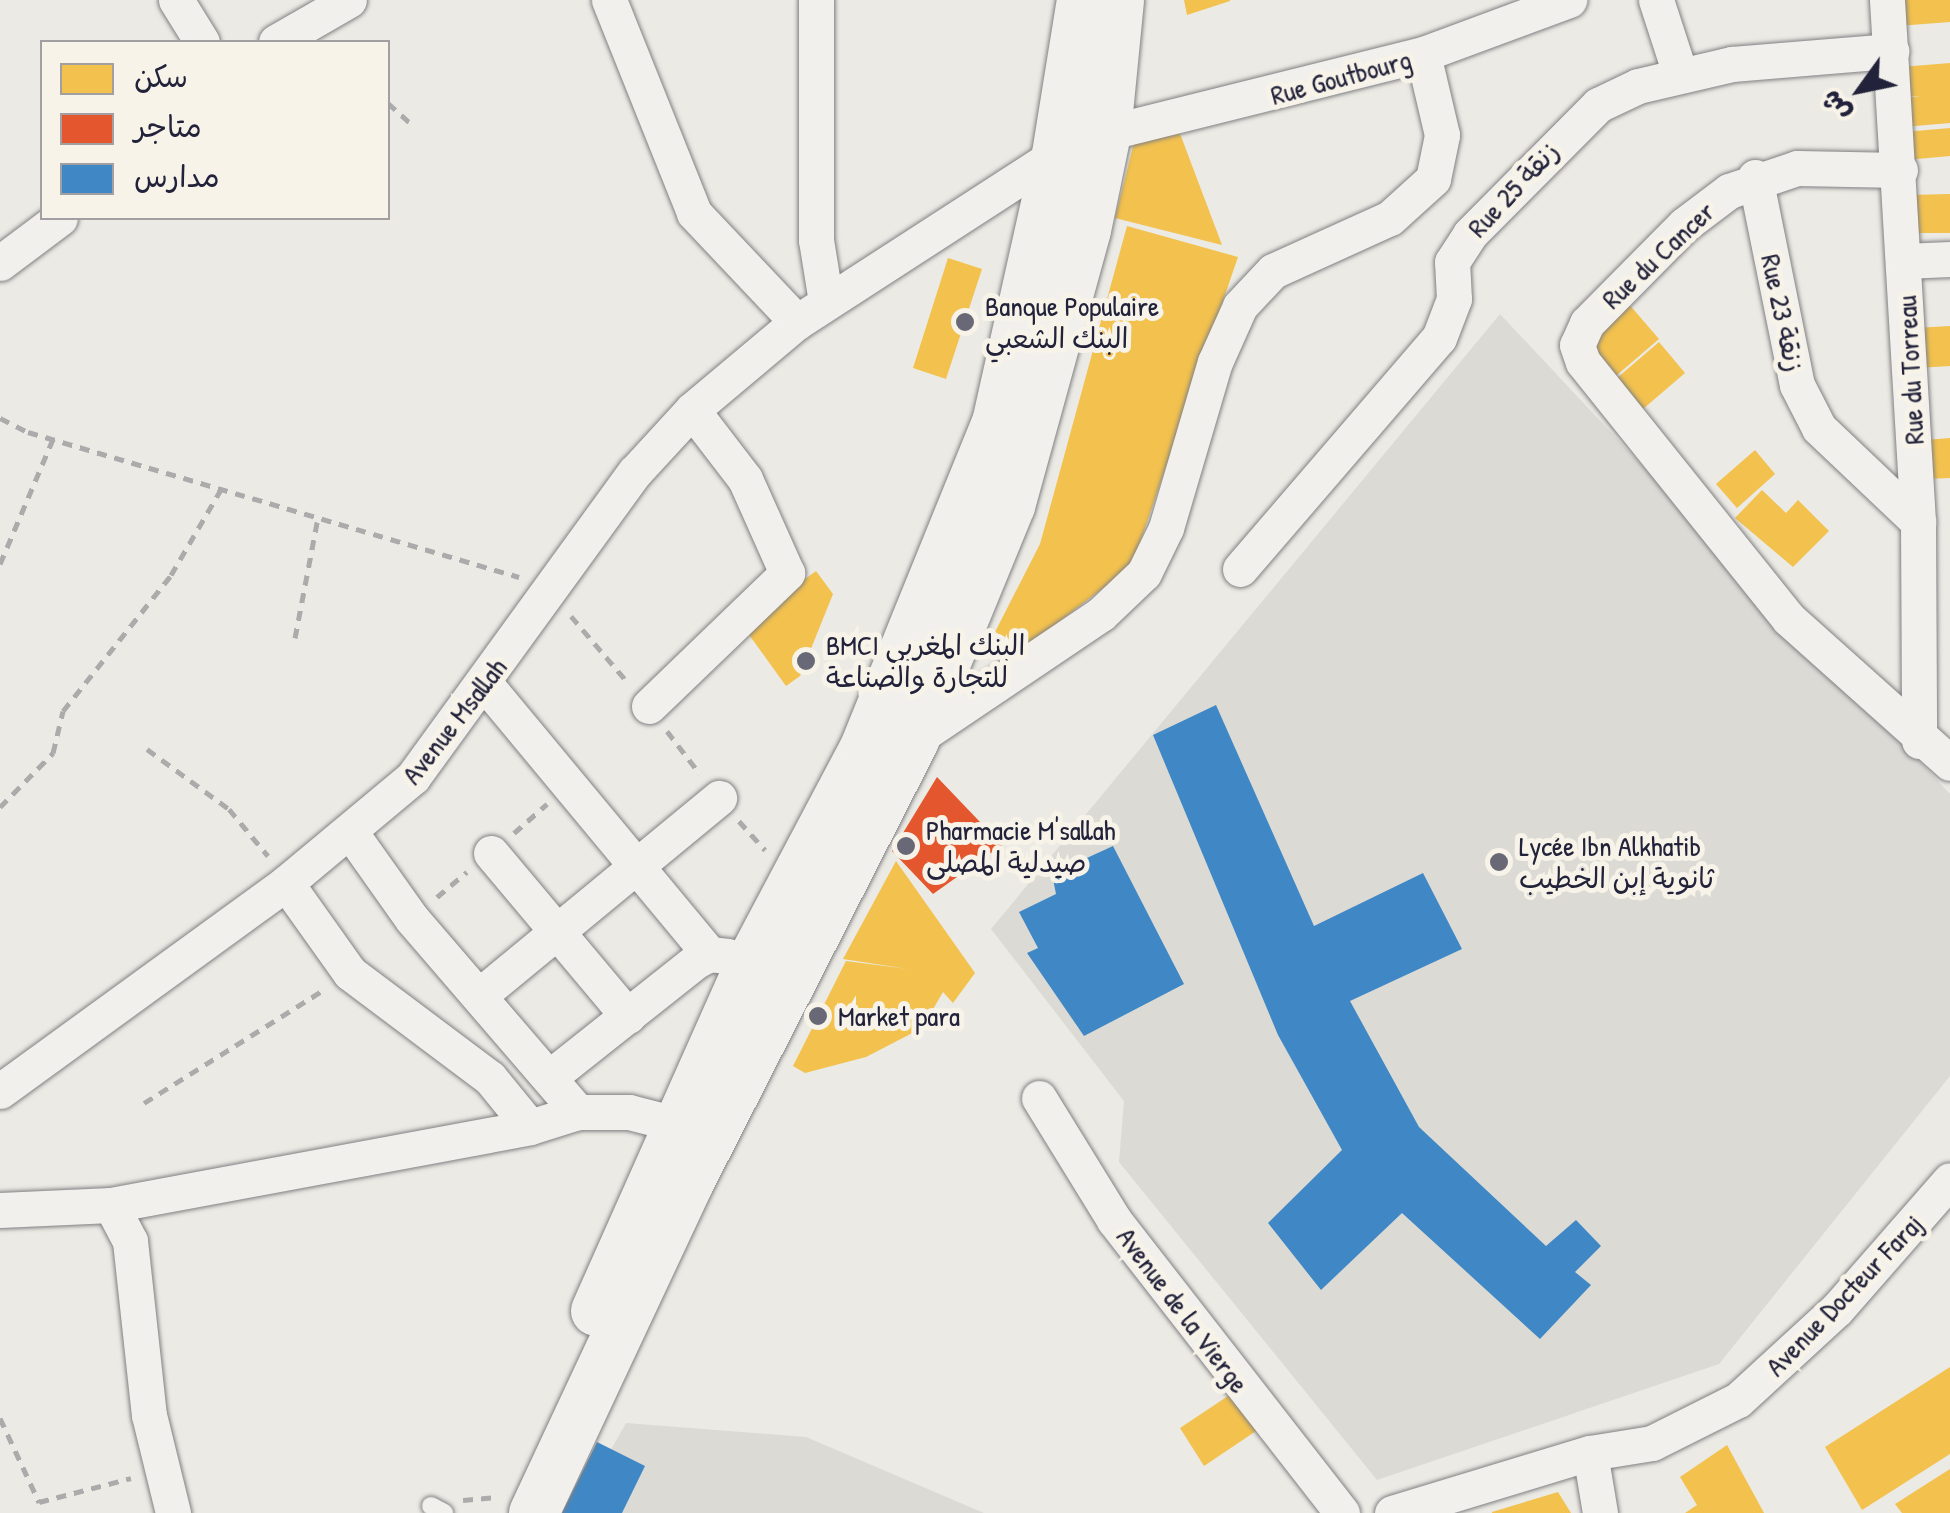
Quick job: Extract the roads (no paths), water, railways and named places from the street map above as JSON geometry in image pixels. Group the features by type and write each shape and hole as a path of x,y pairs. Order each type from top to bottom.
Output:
{"main road":[{"path":"478,1507 590,1325 676,1124 730,959 794,882 864,750 998,423 1057,154 1082,0"},
{"path":"478,1507 689,1182 914,740 1010,506 1106,133 1120,0"}],"street":[{"path":"176,0 201,40"},
{"path":"280,40 350,0"},
{"path":"609,0 694,213 797,322 1057,154"},
{"path":"816,0 816,240 826,302"},
{"name":"Rue Goutbourg","path":"1106,133 1424,54 1569,0"},
{"path":"1656,0 1680,74"},
{"name":"Rue du Torreau","path":"1887,0 1918,522 1920,741"},
{"name":"Rue 25 زنقة","path":"1240,569 1439,338 1454,299 1452,262 1470,234 1598,105 1680,74 1891,52"},
{"path":"914,740 1101,614 1144,573 1166,528 1215,362 1240,306 1272,271 1390,218 1433,179 1442,135 1424,54"},
{"name":"Rue du Cancer","path":"1900,170 1797,168 1755,177 1684,226 1586,323 1577,345 1589,370 1789,620 1920,741"},
{"name":"Rue 23 زنقة","path":"1755,177 1797,385 1818,428 1918,522"},
{"path":"0,263 57,220"},
{"path":"1904,261 1950,259"},
{"name":"Avenue Msallah","path":"0,1092 351,833 422,767 486,685 636,472 692,410 797,322"},
{"path":"648,706 787,573 745,479 692,410"},
{"path":"486,685 636,866 730,959 628,1016 551,1076"},
{"path":"1920,741 1950,763"},
{"path":"480,995 719,798"},
{"path":"351,833 412,918 578,1112"},
{"path":"490,853 628,1016"},
{"path":"286,883 350,973 490,1078 530,1127"},
{"name":"Avenue de la Vierge","path":"1039,1098 1114,1220 1342,1513"},
{"path":"0,1210 111,1205 530,1127 578,1112 630,1112 676,1124"},
{"name":"Avenue Docteur Faraj","path":"1392,1513 1590,1453 1652,1443 1738,1400 1837,1309 1950,1180"},
{"path":"111,1205 130,1241 158,1470 173,1513"},
{"path":"1590,1453 1600,1513"}],"place":[{"name":"Banque Populaire البنك الشعبي","path":"965,322"},
{"name":"BMCI البنك المغربي للتجارة والصناعة","path":"806,661"},
{"name":"Pharmacie M'sallah صيدلية المصلى","path":"906,846"},
{"name":"Lycée Ibn Alkhatib ثانوية إبن الخطيب","path":"1499,862"},
{"name":"Market para","path":"818,1016"}]}
